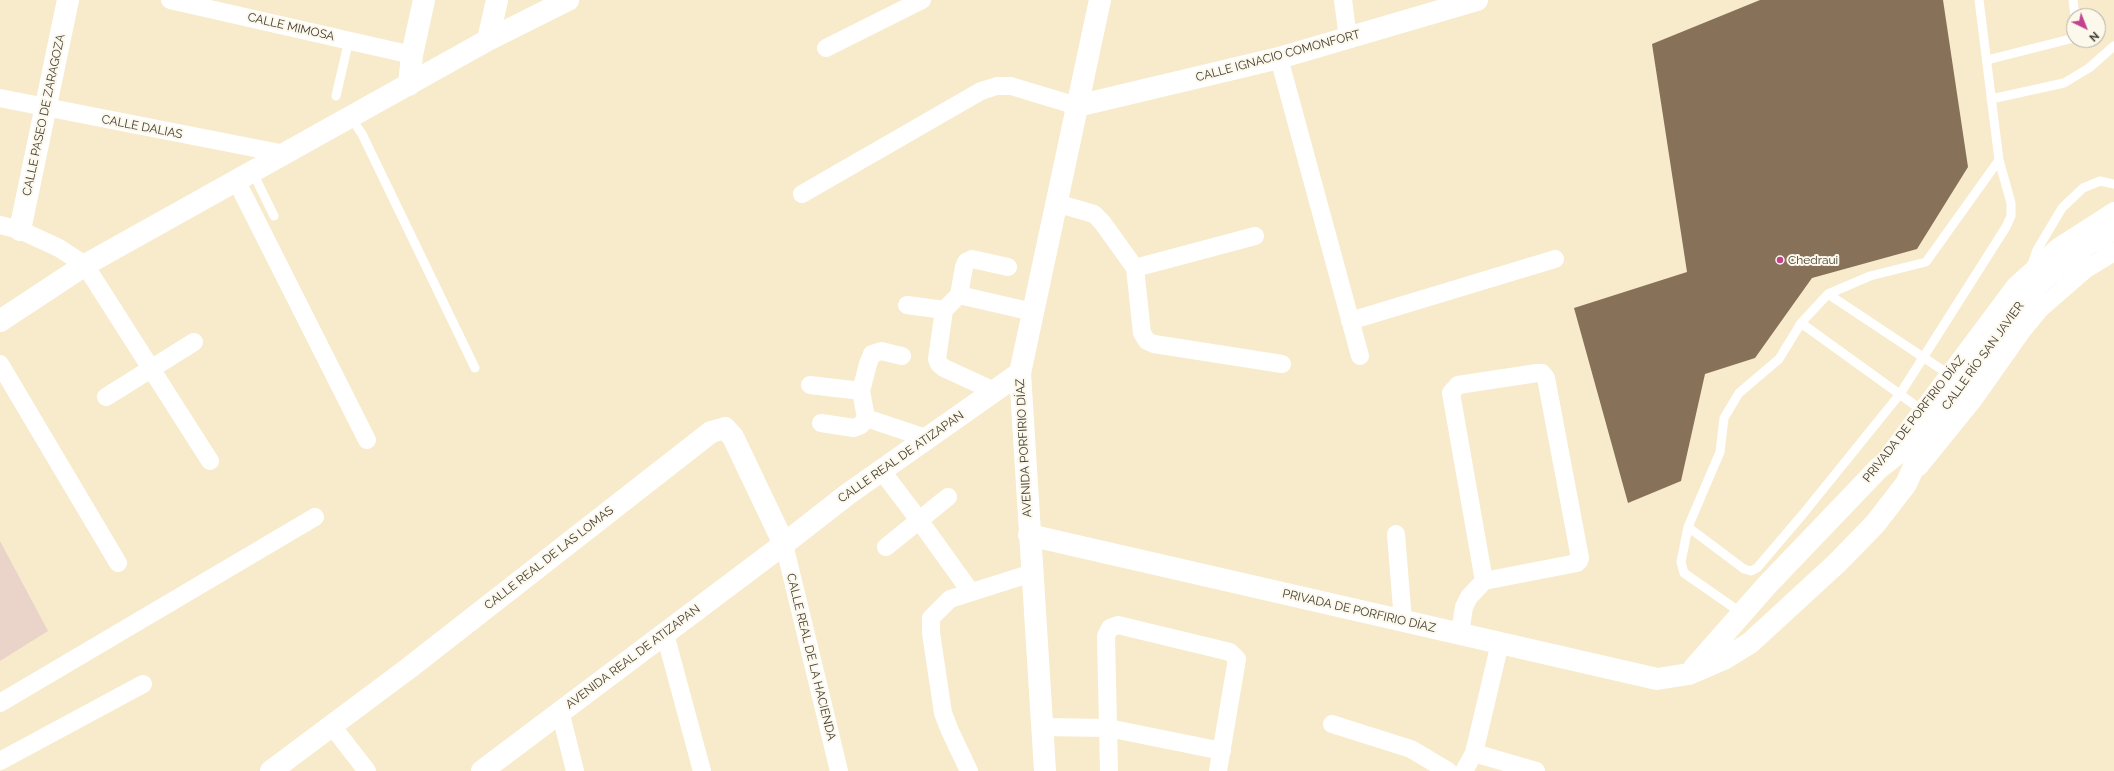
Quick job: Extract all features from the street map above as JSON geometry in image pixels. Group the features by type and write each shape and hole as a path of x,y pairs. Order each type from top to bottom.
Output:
{"street":[{"name":"CALLE PASEO DE ZARAGOZA","path":"10,228 46,108 68,0"},
{"name":"CALLE MIMOSA","path":"170,0 412,55"},
{"path":"408,85 412,55 424,0"},
{"path":"488,40 497,0"},
{"path":"0,321 85,265 351,118 488,40 568,0"},
{"path":"826,48 922,0"},
{"name":"AVENIDA PORFIRIO DÍAZ","path":"1045,771 1020,373 1100,0"},
{"path":"1343,0 1348,38"},
{"name":"CALLE IGNACIO COMONFORT","path":"1077,106 1279,58 1348,38 1444,5 1473,1"},
{"path":"1279,58 1360,356"},
{"path":"802,194 981,91 996,86 1011,86 1077,106"},
{"name":"CALLE DALIAS","path":"0,98 285,154"},
{"path":"244,176 367,440"},
{"path":"1056,203 1094,214 1102,222 1134,268 1142,334 1147,341 1154,344 1282,364"},
{"name":"PRIVADA DE PORFIRIO DÍAZ","path":"1689,674 1768,584 1927,419 1950,375 1997,308 2030,272 2058,247 2091,224 2114,211"},
{"path":"2091,224 2105,230 2110,236 2110,254"},
{"path":"10,228 59,248 85,265 210,461"},
{"name":"CALLE RÍO SAN JAVIER","path":"1906,484 1913,451 1927,419 2034,289 2065,261 2088,244 2114,230"},
{"path":"1134,268 1255,236"},
{"name":"PRIVADA DE PORFIRIO DÍAZ","path":"1029,535 1658,679 1689,674 1724,659 1750,643 1837,563 1875,524 1974,399 2022,330 2040,309 2080,274 2110,254"},
{"path":"994,391 939,364 937,358 944,310 958,295 966,262 972,259 1008,267"},
{"path":"1350,321 1555,259"},
{"path":"958,295 1033,312"},
{"path":"907,305 944,310"},
{"path":"106,397 194,342"},
{"path":"820,423 854,428 861,425 866,418 862,391 868,364 872,354 880,351 902,356"},
{"path":"0,364 118,563"},
{"name":"CALLE REAL DE ATIZAPAN","path":"784,544 881,470 1020,373"},
{"path":"1460,634 1464,606 1469,596 1484,581 1577,563 1580,558 1546,378 1542,373 1458,385 1451,393 1484,581"},
{"path":"810,385 862,391"},
{"path":"866,418 926,438"},
{"name":"CALLE REAL DE LAS LOMAS","path":"271,771 332,726 711,432 725,428 733,437 784,544"},
{"name":"CALLE RÍO SAN JAVIER","path":"1879,468 1913,451"},
{"path":"881,470 970,591"},
{"path":"886,547 948,497"},
{"path":"0,703 315,518"},
{"path":"1396,534 1404,621"},
{"name":"AVENIDA REAL DE ATIZAPAN","path":"482,771 784,544"},
{"name":"CALLE REAL DE LA HACIENDA","path":"784,544 839,771"},
{"path":"969,771 950,731 944,713 931,633 931,618 950,599 970,591 1032,573"},
{"path":"1768,584 1767,597 1771,604 1777,608 1789,608"},
{"path":"1109,771 1106,636 1110,628 1118,625 1230,652 1237,659 1218,771"},
{"path":"665,634 702,771"},
{"path":"1464,771 1474,753 1500,643"},
{"path":"0,761 143,684"},
{"path":"560,711 575,771"},
{"path":"1332,724 1411,749 1448,771"},
{"path":"332,726 367,771"},
{"path":"1042,727 1108,728 1222,751"},
{"path":"1474,753 1512,768 1536,771"}],"lane":[{"path":"1688,527 1744,569 1751,571 1757,568 1804,514 1900,394 1925,358 2012,216 2011,203 1999,160 1979,0"},
{"path":"336,96 349,40"},
{"path":"1987,60 2066,40"},
{"path":"1991,99 2064,83 2089,68 2114,46"},
{"path":"351,118 362,134 475,368"},
{"path":"1743,614 1684,573 1681,562 1688,527 1720,452 1724,418 1728,408 1739,393 1779,359 1801,323 1828,294 1870,276 1926,262 1999,160"},
{"path":"244,176 274,216"},
{"path":"2030,272 2037,250 2062,208 2083,188 2100,181 2114,184"},
{"path":"1828,294 1950,375"},
{"path":"1801,323 1900,394 1927,419"}],"shaded area":[{"path":"0,541 48,631 0,661"}],"building":[{"name":"Chedraui","path":"1760,0 1943,0 1968,167 1917,249 1812,278 1755,358 1705,374 1681,481 1628,503 1574,308 1687,272 1652,44"}],"place":[{"name":"Chedraui","path":"1780,260"}]}
